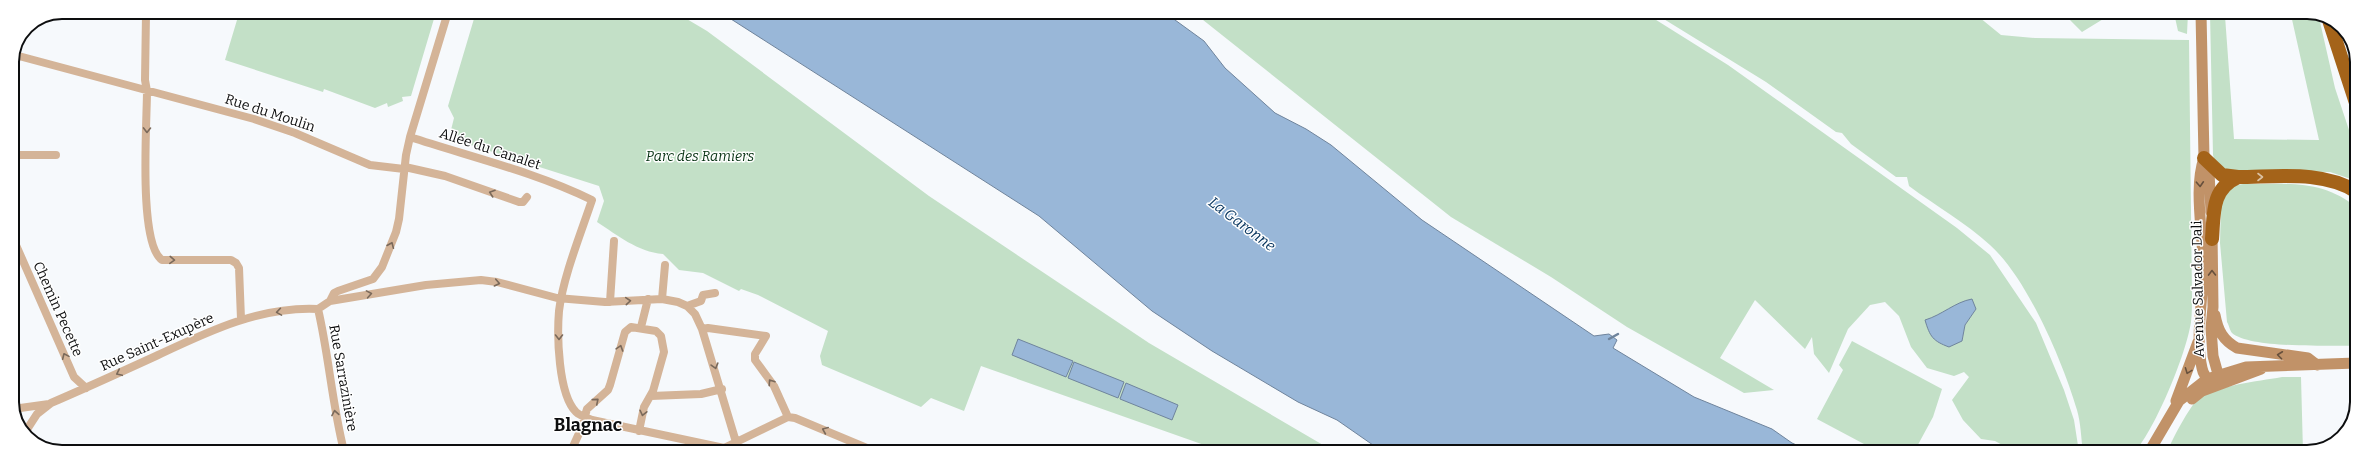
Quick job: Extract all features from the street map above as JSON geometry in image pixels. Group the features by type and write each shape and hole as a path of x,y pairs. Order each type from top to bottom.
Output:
{"highway":[{"path":"2331,27 2350,84"},
{"path":"2204,158 2222,175 2238,177 2310,178 2346,185 2350,188"},
{"path":"2212,239 2216,197 2220,189 2238,177"}],"street":[{"path":"146,19 145,80 148,91 145,205 148,227 158,256 170,261 231,260 236,263 239,268 241,319"},
{"path":"330,301 338,290 373,279 382,267 396,232 401,207 410,137 446,19"},
{"name":"Avenue Salvador Dali","path":"2202,19 2204,158 2209,172 2212,239 2213,307 2211,345 2218,374 2211,382 2202,368 2200,334 2203,247 2199,172 2204,158"},
{"name":"Rue du Moulin","path":"20,56 254,119 288,130 370,166 405,168 445,176 519,202 523,202 527,197"},
{"name":"Allée du Canalet","path":"410,137 536,177 570,189 592,200 562,298"},
{"path":"19,155 56,155"},
{"path":"610,302 614,241"},
{"name":"Chemin Pecette","path":"19,252 74,377 86,388"},
{"path":"662,299 665,265"},
{"path":"318,309 330,301 468,280 497,282 547,296 562,298 610,302 662,299 687,306 695,314 702,329 722,389 736,442"},
{"path":"687,306 701,300 703,295 715,293"},
{"path":"562,298 559,312 559,351 567,396 575,411 585,418 702,445"},
{"path":"641,327 648,299"},
{"path":"2213,307 2221,334 2228,342 2237,348 2308,358 2317,365"},
{"name":"Rue Saint-Exupère","path":"28,428 37,414 51,404 208,332 241,319 284,311 318,309"},
{"name":"Rue Sarrazinière","path":"318,309 324,336 336,420 342,445"},
{"path":"573,445 585,418 586,409 608,390 625,332 631,327 641,327 656,332 663,344 661,367 651,396 644,407 639,431"},
{"path":"702,329 708,328 766,336 755,354 755,360 774,386 788,417"},
{"name":"Avenue Salvador Dali","path":"2169,418 2190,367 2200,334"},
{"path":"2218,374 2246,367 2350,363"},
{"path":"2153,445 2179,401 2211,382 2266,367"},
{"path":"651,396 700,394 722,389"},
{"path":"20,408 51,404"},
{"path":"732,445 788,417 795,418 860,445"}],"green space":[{"path":"234,19 434,19 411,96 402,97 403,101 388,107 387,103 375,108 324,89 323,92 225,60 237,20"},
{"name":"Parc des Ramiers","path":"474,19 687,19 707,31 929,196 1149,343 1323,445 1204,445 981,366 964,411 931,398 921,407 822,365 820,356 828,331 758,295 741,289 739,291 703,273 679,270 663,254 654,253 636,246 597,222 604,201 599,186 449,138 454,118 448,106"},
{"path":"1202,19 1655,19 1728,65 1957,228 1990,255 2036,323 2064,390 2074,420 2078,445 2002,445 1995,441 1981,439 1963,420 1952,400 1969,377 1964,372 1954,376 1927,368 1911,347 1899,316 1885,302 1870,305 1848,329 1829,373 1814,354 1812,337 1805,349 1755,300 1720,358 1774,390 1744,393 1627,327 1551,277 1451,217","holes":["1952,308 1976,309 1965,325 1962,341 1925,321"]},
{"path":"1664,19 1981,19 2001,35 2035,38 2189,40 2191,322 2177,371 2161,409 2140,445 2082,445 2077,410 2071,390 2053,345 2030,299 2004,260 1981,237 1909,186 1907,177 1896,177 1851,144 1842,133 1836,132 1766,82"},
{"path":"2070,19 2103,19 2082,32"},
{"path":"2175,19 2188,19 2187,34 2178,31"},
{"path":"2210,19 2225,19 2234,139 2319,140 2292,19 2320,21 2335,88 2350,133 2350,179 2330,172 2226,170 2216,165 2213,155"},
{"path":"2243,184 2303,185 2331,192 2350,203 2350,346 2310,346 2256,342 2242,338 2231,332 2227,322 2220,243 2221,203 2232,186"},
{"path":"1852,341 1942,389 1933,417 1918,445 1866,445 1817,419 1843,370 1839,365"},
{"path":"2282,377 2301,377 2303,445 2170,445 2186,416 2198,399 2217,390 2250,382"}],"water":[{"name":"La Garonne","path":"731,19 1174,19 1204,41 1225,68 1275,113 1306,129 1331,145 1422,220 1594,336 1609,334 1617,340 1613,348 1694,397 1772,429 1796,445 1373,445 1337,420 1298,402 1212,351 1152,311 1039,216"},
{"path":"1972,299 1976,309 1965,325 1962,341 1949,347 1939,343 1933,338 1925,320 1960,303"},
{"path":"1018,339 1073,361 1066,377 1012,355"},
{"path":"1074,362 1124,382 1118,398 1068,378"},
{"path":"1126,383 1178,405 1172,420 1120,399"}],"waterway":[{"path":"1609,339 1618,334"}],"district":[{"name":"Blagnac","path":"588,425"}]}
